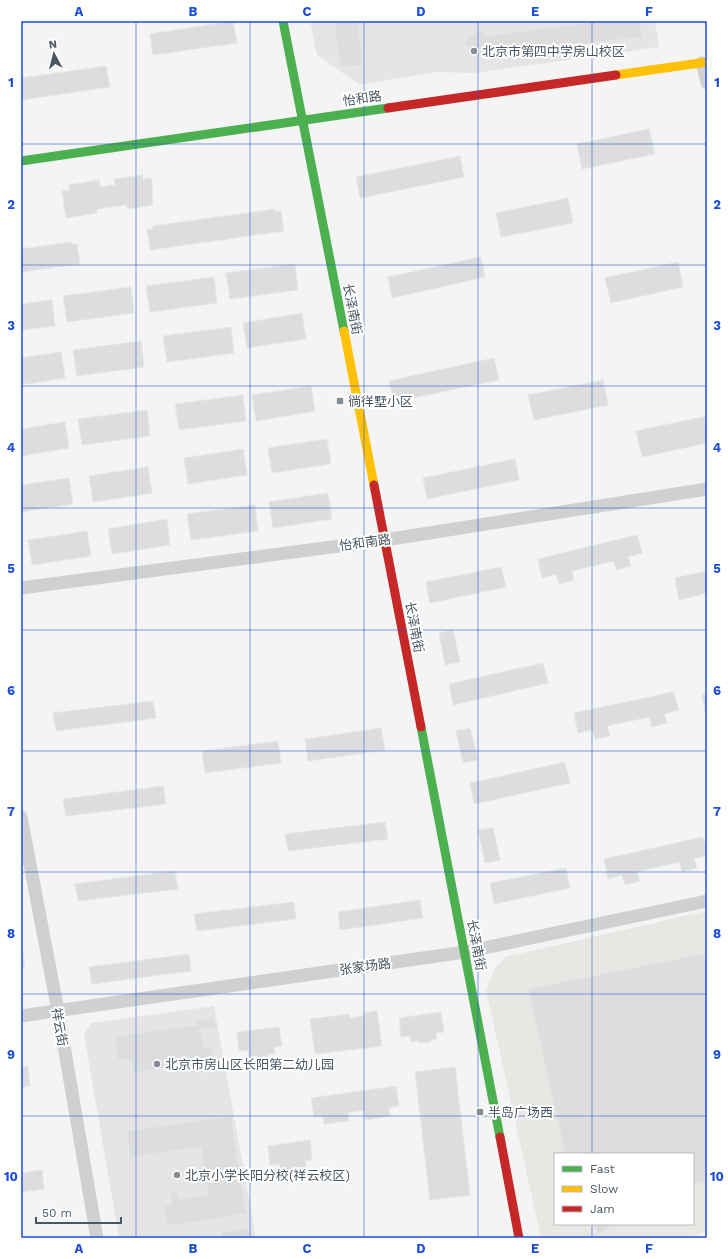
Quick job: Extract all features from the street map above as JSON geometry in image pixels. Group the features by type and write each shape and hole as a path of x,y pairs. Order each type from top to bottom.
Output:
{"street":[{"name":"长泽南街","path":"283,21 465,952 519,1238"},
{"name":"怡和路","path":"21,161 705,63"},
{"path":"705,63 707,83"},
{"name":"怡和南路","path":"21,588 385,540 707,488"},
{"name":"祥云街","path":"21,817 58,1011 97,1238"},
{"name":"张家场路","path":"21,1016 465,952 707,901"}],"shaded area":[{"name":"北京市第四中学房山校区","path":"310,21 655,21 659,47 475,73 436,72 360,85 317,55"},
{"path":"707,911 707,1232 686,1238 541,1238 486,990 494,970 505,957"},
{"name":"北京小学长阳分校(祥云校区)","path":"214,1006 256,1238 119,1238 84,1034 92,1023"}],"building":[{"path":"233,21 237,43 153,55 150,34"},
{"path":"334,21 358,21 363,65 340,67"},
{"path":"599,21 640,21 642,37 482,57 476,55 464,42 479,29 486,36"},
{"path":"106,66 110,87 21,100 21,78"},
{"path":"649,129 655,154 582,169 577,144"},
{"path":"460,156 464,177 360,198 356,177"},
{"path":"143,175 143,179 151,178 153,205 127,209 127,205 97,209 97,213 66,218 62,191 70,190 69,185 99,180 100,187 115,185 114,179"},
{"path":"568,198 573,223 501,237 496,213"},
{"path":"275,209 275,212 281,211 284,231 150,250 147,229 153,229 153,226"},
{"path":"72,242 73,245 77,244 80,264 21,272 21,249"},
{"path":"481,257 485,277 392,298 388,277"},
{"path":"678,262 683,287 611,303 605,278"},
{"path":"295,264 298,290 230,299 226,273"},
{"path":"214,277 217,303 150,312 146,286"},
{"path":"131,287 134,313 67,322 63,296"},
{"path":"52,300 55,326 21,330 21,304"},
{"path":"302,313 306,339 247,348 243,323"},
{"path":"231,327 234,353 167,362 163,336"},
{"path":"141,341 144,367 77,376 73,350"},
{"path":"61,352 65,378 21,385 21,358"},
{"path":"494,358 499,380 394,402 389,381"},
{"path":"603,380 608,405 534,420 528,395"},
{"path":"311,386 315,411 256,421 252,395"},
{"path":"243,395 246,421 179,430 175,404"},
{"path":"147,410 150,436 82,445 78,419"},
{"path":"707,416 707,443 642,457 636,431"},
{"path":"65,422 69,448 21,456 21,429"},
{"path":"327,439 331,464 272,473 268,448"},
{"path":"243,449 247,475 188,484 184,458"},
{"path":"515,459 519,480 427,499 423,478"},
{"path":"148,467 152,493 93,502 89,476"},
{"path":"69,478 73,504 21,512 21,485"},
{"path":"328,493 332,519 273,528 269,502"},
{"path":"255,505 258,531 191,540 187,514"},
{"path":"167,519 170,545 112,554 108,529"},
{"path":"87,531 91,556 32,565 28,540"},
{"path":"637,535 642,553 628,557 631,566 617,570 613,561 572,571 574,580 559,584 556,574 542,578 538,559"},
{"path":"501,567 506,587 430,603 426,582"},
{"path":"707,571 707,593 679,600 675,578"},
{"path":"453,630 460,662 445,665 439,633"},
{"path":"543,663 548,683 453,705 449,684"},
{"path":"673,692 679,710 664,714 667,723 652,727 649,717 607,726 610,736 595,739 592,730 578,733 574,713"},
{"path":"707,694 707,717 706,717 702,695"},
{"path":"153,701 156,718 56,731 53,713"},
{"path":"381,728 385,750 308,761 305,739"},
{"path":"470,728 478,760 463,763 456,731"},
{"path":"278,741 281,763 205,773 202,751"},
{"path":"565,762 570,783 474,804 470,783"},
{"path":"163,786 166,804 66,816 63,799"},
{"path":"385,822 388,839 288,851 285,834"},
{"path":"493,828 500,860 485,863 478,830"},
{"path":"703,837 707,855 694,859 697,868 682,872 679,862 637,872 640,881 625,885 622,875 608,879 604,859"},
{"path":"566,868 570,888 494,904 490,883"},
{"path":"175,871 178,889 78,901 75,884"},
{"path":"420,900 423,918 340,930 338,912"},
{"path":"294,902 296,919 197,931 194,914"},
{"path":"21,948 25,967 21,968"},
{"path":"707,953 707,1182 694,1185 694,1153 565,1153 528,989"},
{"path":"189,954 191,971 92,984 89,967"},
{"path":"377,1011 382,1046 315,1054 310,1019 349,1014 350,1018 364,1016 364,1013"},
{"path":"441,1012 444,1032 436,1033 437,1039 431,1040 431,1042 419,1043 419,1041 411,1042 410,1036 401,1037 399,1018"},
{"path":"214,1018 216,1027 201,1029 204,1048 212,1047 215,1070 193,1073 192,1064 133,1073 131,1058 118,1060 115,1036 197,1025 197,1021"},
{"path":"279,1027 282,1046 274,1047 275,1054 268,1054 269,1056 257,1058 257,1056 249,1057 248,1050 239,1051 237,1032"},
{"path":"28,1066 30,1086 21,1088 21,1067"},
{"path":"455,1067 470,1195 430,1200 415,1072"},
{"path":"396,1086 399,1106 389,1108 390,1116 366,1120 364,1110 348,1113 349,1121 324,1124 323,1116 314,1117 311,1098"},
{"path":"231,1116 246,1214 166,1226 164,1206 172,1205 170,1193 177,1192 178,1199 208,1195 201,1147 130,1157 126,1131"},
{"path":"310,1140 312,1160 305,1161 306,1167 299,1168 299,1170 287,1171 287,1169 280,1170 279,1164 270,1165 268,1146"},
{"path":"42,1170 44,1189 21,1192 21,1173"},
{"path":"595,1225 613,1225 597,1234"},
{"path":"248,1228 249,1238 221,1238 221,1232"}],"traffic: fast":[{"path":"283,21 344,331"},
{"path":"21,161 388,108"},
{"path":"421,727 500,1137"}],"traffic: slow":[{"path":"616,75 707,62"},
{"path":"344,331 374,485"}],"traffic: jam":[{"path":"388,108 616,75"},
{"path":"374,485 421,727"},
{"path":"500,1137 519,1238"}],"place":[{"name":"北京市第四中学房山校区","path":"474,51"},
{"name":"徜徉墅小区","path":"340,401"},
{"name":"北京市房山区长阳第二幼儿园","path":"157,1064"},
{"name":"半岛广场西","path":"480,1112"},
{"name":"北京小学长阳分校(祥云校区)","path":"177,1175"}]}
